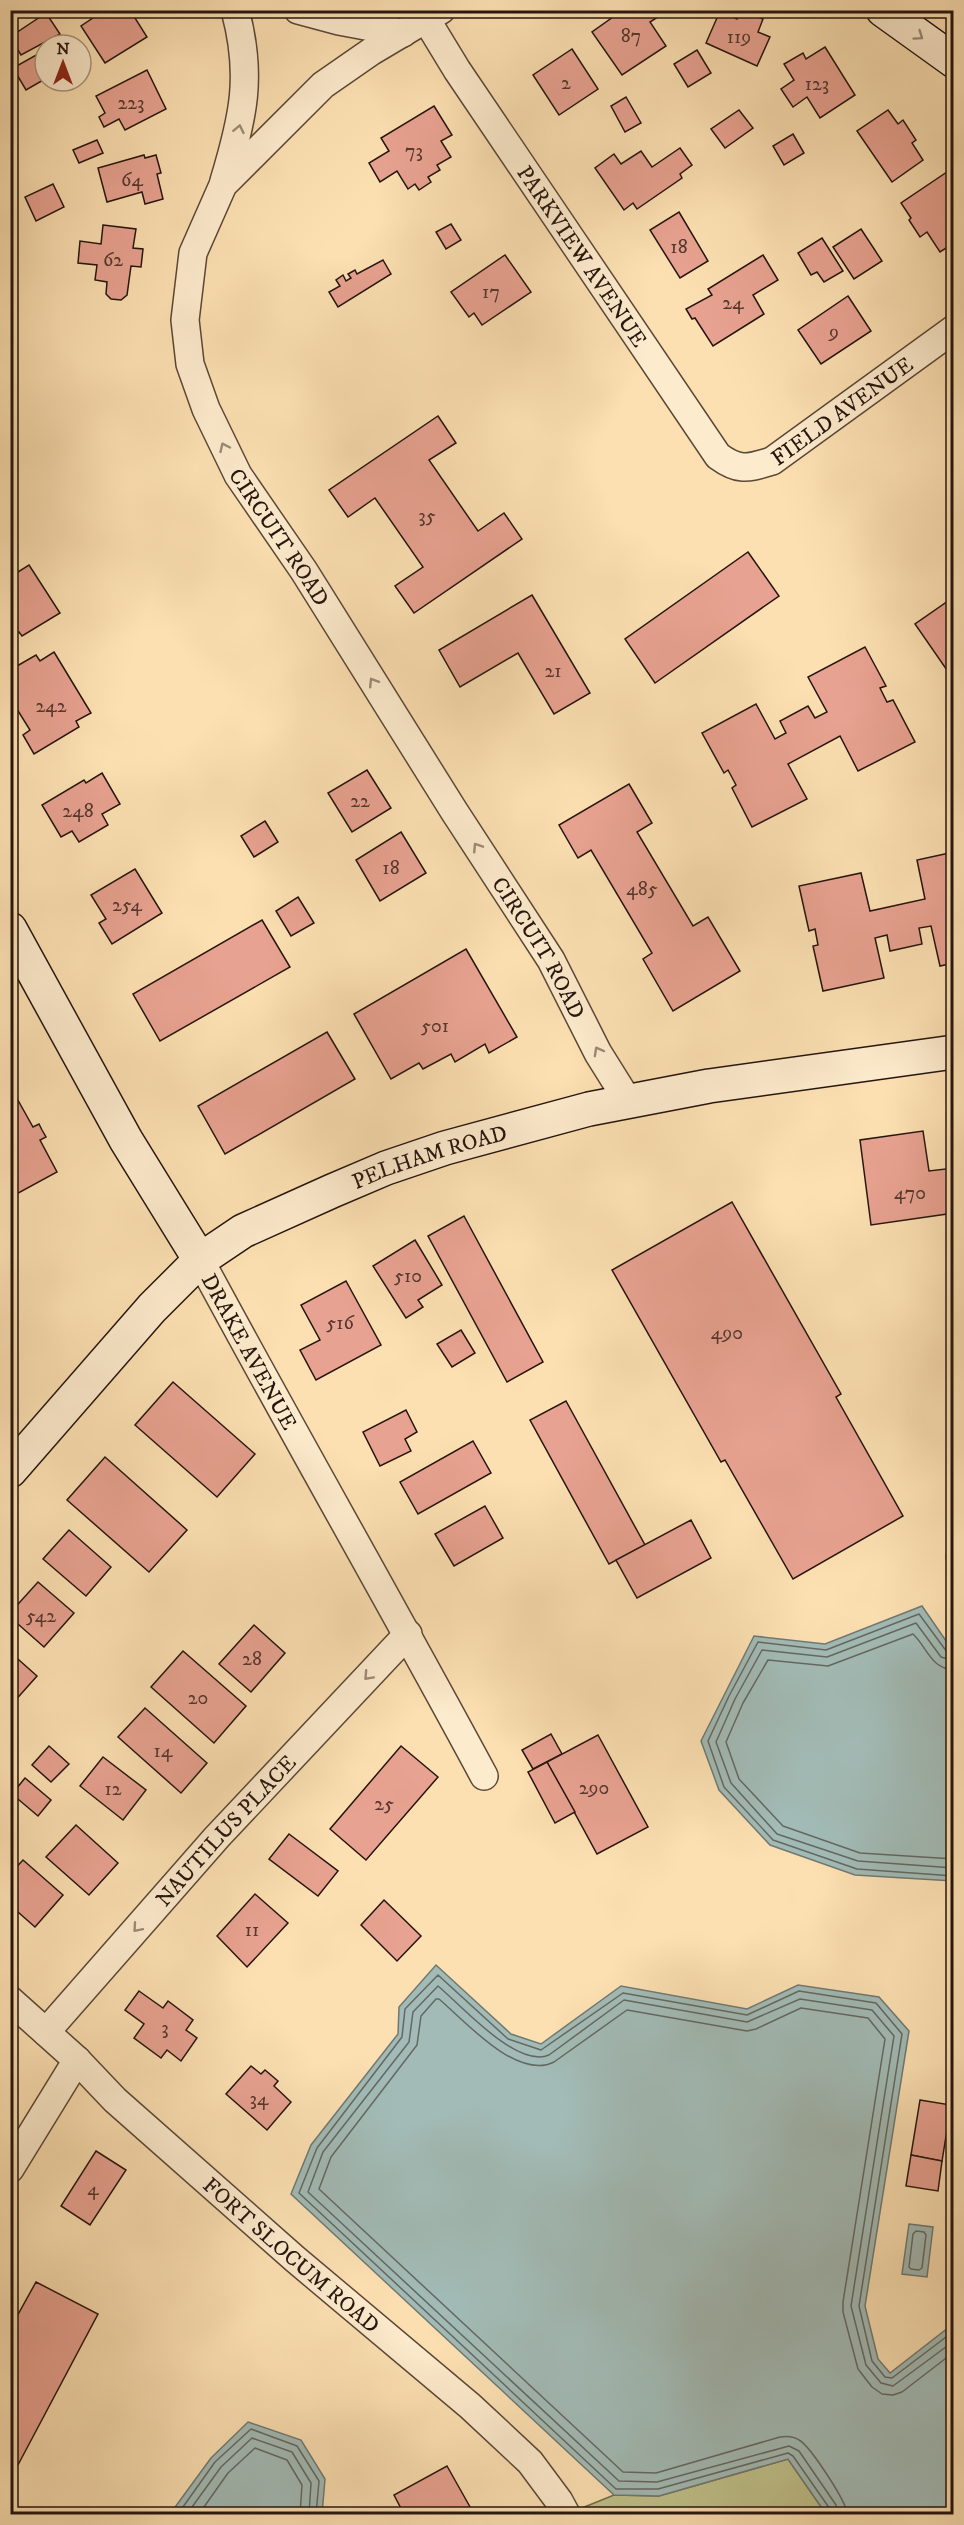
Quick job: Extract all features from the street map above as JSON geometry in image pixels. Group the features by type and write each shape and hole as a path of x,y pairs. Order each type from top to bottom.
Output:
{"main road":[{"path":"883,10 954,61"},
{"name":"DRAKE AVENUE","path":"10,929 126,1140 200,1260"},
{"name":"PELHAM ROAD","path":"10,1471 152,1308 200,1260 243,1231 386,1168 475,1138 628,1101 709,1086 954,1052"}],"street":[{"path":"223,185 237,137 245,96 244,64 235,10"},
{"path":"298,10 339,21 403,33"},
{"name":"CIRCUIT ROAD","path":"434,15 372,51 323,85 223,185 193,253 185,320 190,364 206,409 238,475 304,571 550,960 598,1053 628,1101"},
{"name":"PARKVIEW AVENUE","path":"434,15 457,70 718,456 732,466 749,468 757,465"},
{"name":"FIELD AVENUE","path":"757,465 772,461 954,329"},
{"name":"DRAKE AVENUE","path":"200,1260 296,1438 408,1634 484,1776"},
{"name":"NAUTILUS PLACE","path":"46,2032 217,1837 408,1634"},
{"name":"FORT SLOCUM ROAD","path":"10,2000 77,2060 115,2100 227,2199 470,2406 530,2462 566,2514"},
{"path":"10,2169 77,2060"}],"green space":[{"path":"953,1494 953,1581 946,1558"},
{"path":"788,2459 826,2514 573,2514 572,2512 614,2495 659,2496"}],"water":[{"path":"922,1606 953,1651 953,1881 855,1875 770,1845 719,1790 701,1741 754,1636 825,1644"},
{"path":"436,1965 511,2034 541,2044 621,1986 747,2009 798,1985 879,1997 909,2031 865,2306 878,2359 890,2373 953,2324 953,2514 826,2514 788,2459 659,2496 614,2495 291,2194 311,2145 398,2034 399,2007"},
{"path":"909,2224 933,2227 927,2277 902,2274"},
{"path":"248,2422 301,2440 325,2479 322,2514 170,2514 211,2458"}],"building":[{"path":"105,10 130,10 147,37 105,63 93,44 93,33 86,33 81,26"},
{"path":"623,10 658,10 661,15 650,22 666,46 622,75 592,32"},
{"path":"741,10 763,19 758,32 770,37 757,66 706,43 720,11 737,19"},
{"path":"46,13 59,33 33,33 33,49 21,55 10,37"},
{"path":"825,47 855,95 820,118 807,97 793,107 781,89 794,80 784,64 803,53 806,59"},
{"path":"572,49 598,89 559,115 533,75"},
{"path":"697,50 711,73 688,87 674,64"},
{"path":"33,57 33,86 26,90 13,68"},
{"path":"147,70 166,109 125,130 119,119 104,127 99,117 105,113 96,96"},
{"path":"626,97 641,123 625,132 611,106"},
{"path":"434,106 452,135 441,141 451,157 437,165 440,170 428,177 431,182 419,190 415,184 408,189 397,171 380,182 369,163 389,151 381,138"},
{"path":"739,110 753,128 725,148 711,129"},
{"path":"888,110 898,124 903,120 916,140 912,143 923,160 892,182 857,131"},
{"path":"793,134 804,153 784,165 773,146"},
{"path":"97,140 103,153 79,163 73,150"},
{"path":"680,148 692,165 680,174 682,178 637,209 633,203 624,210 595,168 614,154 621,164 641,151 652,167"},
{"path":"144,155 145,158 156,155 161,173 157,174 163,199 145,204 142,192 107,202 98,168"},
{"path":"947,172 954,182 954,243 940,252 927,232 920,237 901,203"},
{"path":"53,184 64,207 36,221 25,197"},
{"path":"679,212 708,261 680,278 650,230"},
{"path":"451,224 461,240 446,249 436,232"},
{"path":"103,225 136,229 133,248 143,249 141,267 131,266 127,295 121,300 111,299 106,294 107,282 95,280 97,265 78,263 80,241 101,244"},
{"path":"861,229 882,261 854,279 833,247"},
{"path":"822,238 843,271 824,282 817,272 811,275 798,253"},
{"path":"505,255 531,292 482,325 474,313 469,317 451,292"},
{"path":"763,255 778,280 753,295 764,314 713,346 695,318 692,319 686,309 712,295 708,289"},
{"path":"383,260 391,274 338,307 329,292 340,286 336,280 343,275 346,281 351,278 348,274 355,270 357,274"},
{"path":"848,296 871,331 821,364 798,330"},
{"path":"438,416 456,443 429,460 478,531 504,513 522,539 414,613 395,586 423,567 375,498 348,517 329,490"},
{"path":"748,552 779,596 655,683 625,639"},
{"path":"29,565 60,613 22,636 19,632 13,636 16,641 10,644 10,577"},
{"path":"532,595 590,693 554,714 518,653 460,687 439,650"},
{"path":"951,599 954,602 954,674 951,676 915,624"},
{"path":"865,647 886,686 880,688 887,702 893,700 915,742 858,771 840,736 788,764 807,799 752,827 732,788 736,785 728,770 724,773 702,733 756,704 775,739 786,733 780,721 808,706 815,718 827,712 808,677"},
{"path":"54,652 91,713 76,721 79,727 34,754 23,735 30,730 10,698 10,670 36,655 40,661"},
{"path":"367,770 391,808 352,832 328,793"},
{"path":"102,773 120,804 102,814 108,825 79,842 72,831 61,837 42,805 84,780 86,783"},
{"path":"629,784 652,823 637,832 693,926 708,917 740,971 673,1011 643,959 652,953 591,850 578,858 559,825"},
{"path":"265,821 278,842 254,857 241,836"},
{"path":"401,832 426,873 380,901 356,860"},
{"path":"954,852 954,963 940,966 931,926 919,928 922,944 890,951 887,935 875,938 884,978 823,991 813,946 818,945 815,929 809,931 799,886 861,873 870,911 925,899 917,860"},
{"path":"135,869 162,913 112,944 99,923 106,919 91,895"},
{"path":"298,897 314,923 291,936 276,911"},
{"path":"262,920 290,967 160,1041 133,994"},
{"path":"466,949 517,1037 489,1053 485,1044 455,1062 451,1054 423,1069 419,1063 391,1079 354,1014"},
{"path":"327,1032 355,1079 225,1154 198,1106"},
{"path":"10,1086 33,1127 39,1124 46,1137 40,1140 57,1172 11,1197"},
{"path":"923,1131 929,1171 954,1168 954,1213 871,1225 860,1140"},
{"path":"732,1202 841,1394 836,1397 903,1516 793,1579 725,1460 721,1462 612,1270"},
{"path":"464,1216 543,1362 507,1382 428,1236"},
{"path":"415,1240 442,1285 418,1300 423,1307 406,1318 373,1266"},
{"path":"346,1281 381,1345 316,1380 300,1350 320,1340 301,1305"},
{"path":"461,1330 475,1353 452,1367 437,1344"},
{"path":"173,1382 255,1454 217,1497 135,1425"},
{"path":"566,1401 645,1545 609,1564 530,1420"},
{"path":"406,1410 417,1432 405,1439 411,1451 380,1466 363,1432"},
{"path":"473,1441 491,1473 418,1514 400,1482"},
{"path":"105,1457 187,1530 149,1572 67,1500"},
{"path":"485,1506 503,1538 454,1566 435,1534"},
{"path":"691,1520 711,1558 637,1598 616,1560"},
{"path":"69,1530 111,1567 86,1596 43,1559"},
{"path":"38,1582 74,1613 44,1647 10,1617 10,1613"},
{"path":"254,1625 285,1653 251,1692 219,1664"},
{"path":"183,1651 246,1706 214,1743 151,1687"},
{"path":"10,1652 37,1676 13,1703 10,1700"},
{"path":"145,1708 207,1763 181,1793 118,1737"},
{"path":"551,1734 562,1754 533,1769 522,1750"},
{"path":"598,1735 648,1827 597,1854 547,1762"},
{"path":"49,1746 69,1764 51,1782 32,1765"},
{"path":"401,1746 438,1777 366,1860 330,1829"},
{"path":"103,1757 146,1790 123,1820 80,1786"},
{"path":"547,1762 575,1812 555,1823 528,1772"},
{"path":"25,1778 51,1800 38,1816 12,1794"},
{"path":"76,1825 118,1863 89,1895 46,1857"},
{"path":"289,1834 338,1871 318,1896 269,1859"},
{"path":"23,1860 63,1895 35,1927 10,1905 10,1874"},
{"path":"255,1894 288,1923 247,1967 217,1936"},
{"path":"384,1900 421,1936 397,1961 361,1925"},
{"path":"139,1991 163,2008 168,2001 193,2020 186,2030 197,2038 181,2061 167,2050 161,2058 134,2038 144,2024 125,2010"},
{"path":"251,2066 261,2074 265,2070 278,2081 274,2086 291,2102 267,2130 226,2094"},
{"path":"920,2100 951,2105 942,2161 911,2155"},
{"path":"96,2151 126,2170 90,2225 61,2206"},
{"path":"911,2155 942,2161 938,2191 906,2186"},
{"path":"36,2282 98,2314 10,2480 10,2329"},
{"path":"447,2466 474,2514 404,2514 394,2495"}]}
